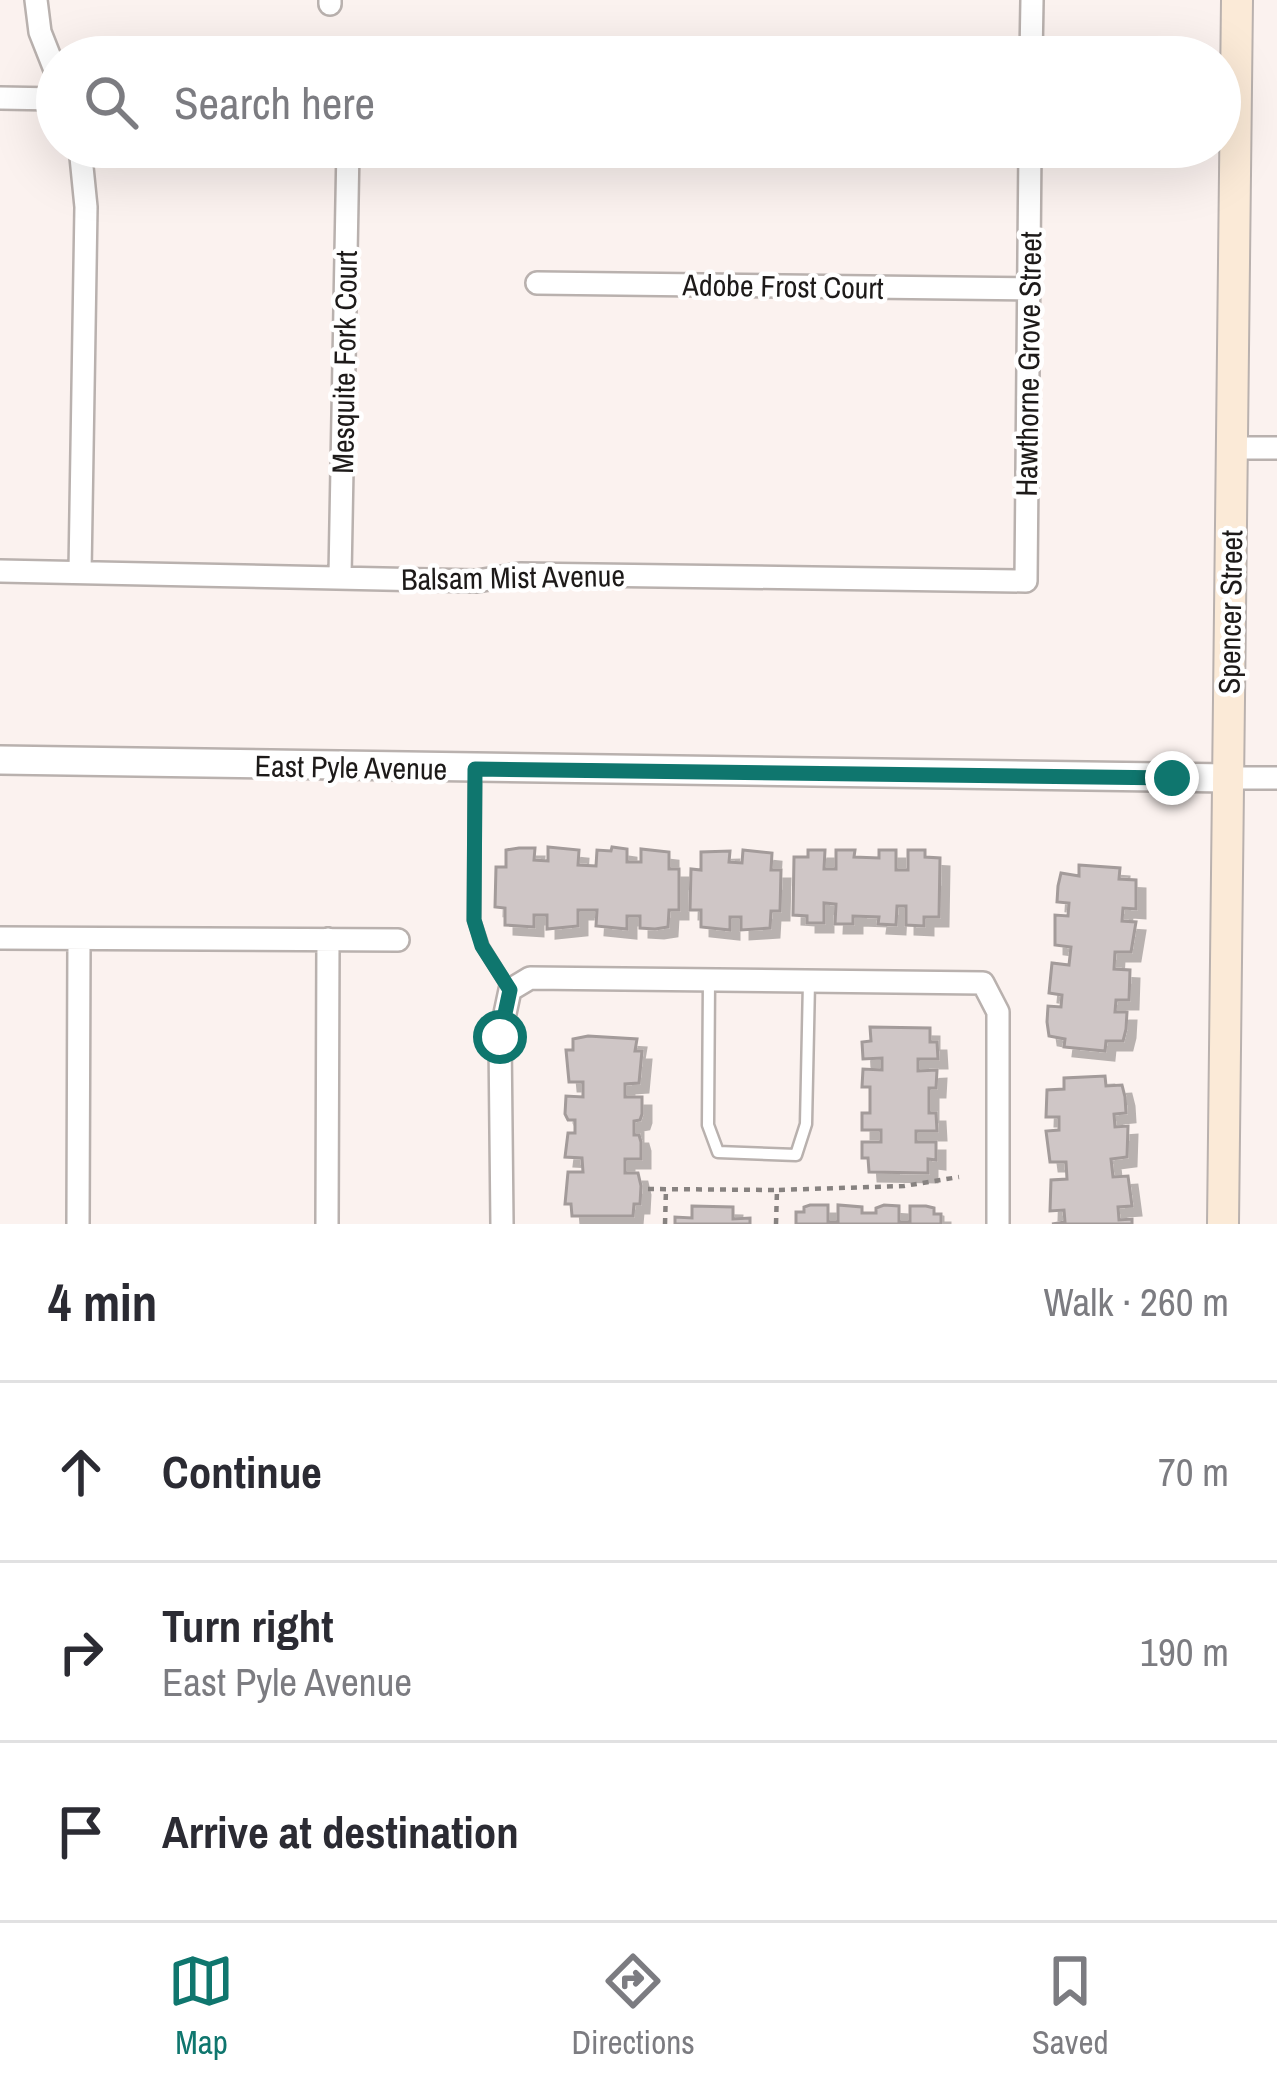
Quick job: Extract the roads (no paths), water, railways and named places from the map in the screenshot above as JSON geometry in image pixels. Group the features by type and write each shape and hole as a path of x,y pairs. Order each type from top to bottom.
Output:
{"main road":[{"name":"Spencer Street","path":"1237,0 1237,36"},
{"name":"Spencer Street","path":"1223,1224 1235,168"}],"street":[{"path":"36,0 42,36"},
{"path":"1031,36 1032,0"},
{"path":"0,98 36,99"},
{"path":"80,572 86,207 82,168"},
{"name":"Mesquite Fork Court","path":"340,576 347,168"},
{"name":"Hawthorne Grove Street","path":"1026,580 1030,168"},
{"name":"Adobe Frost Court","path":"537,283 1029,289"},
{"path":"1232,448 1277,448"},
{"name":"Balsam Mist Avenue","path":"0,571 477,581 520,574 1026,580"},
{"name":"East Pyle Avenue","path":"0,760 1277,778"},
{"path":"0,938 398,940"},
{"path":"327,1224 328,939"},
{"path":"78,1224 79,940"},
{"path":"502,1224 500,1037 510,990 530,978 983,983 998,1012 998,1224"}],"lane":[{"path":"475,769 474,920 482,946 510,990"},
{"path":"709,980 708,1125 718,1152 796,1155 806,1124 809,982"}]}
